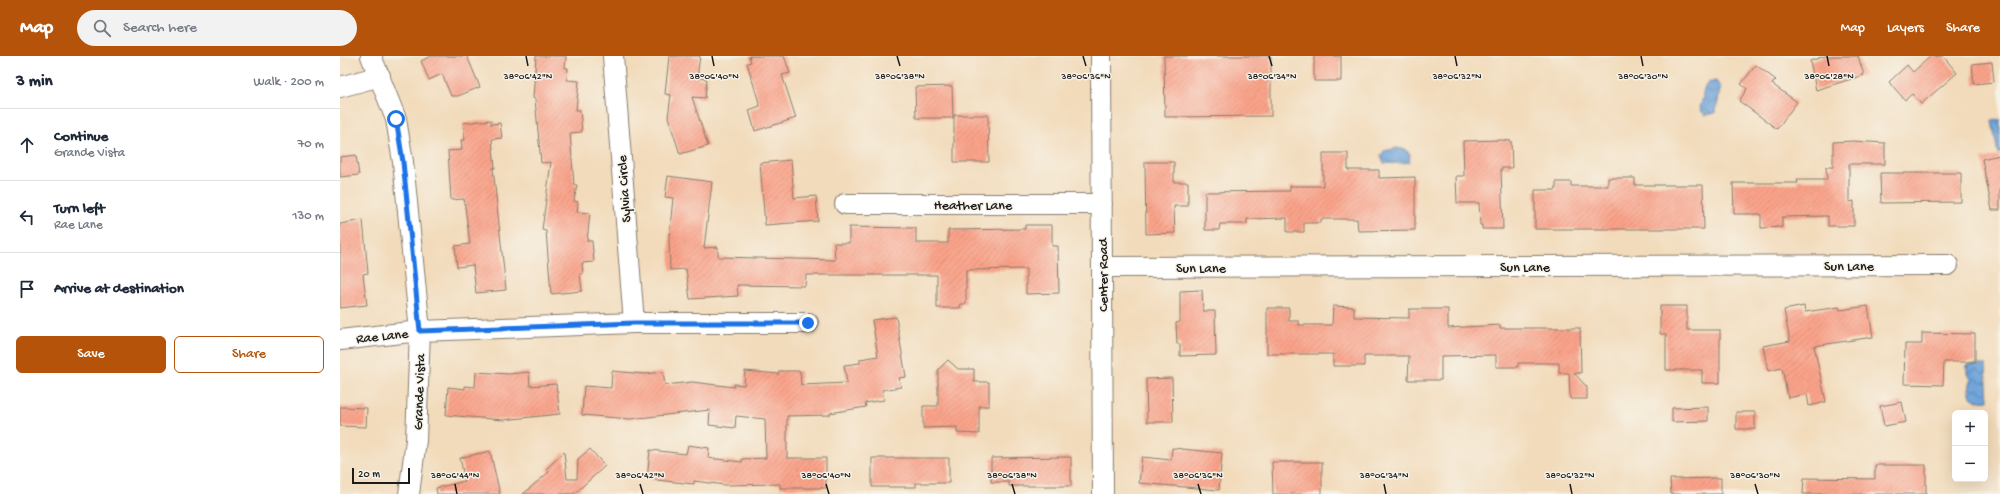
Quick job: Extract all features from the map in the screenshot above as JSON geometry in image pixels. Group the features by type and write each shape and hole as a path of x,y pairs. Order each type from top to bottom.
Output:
{"street":[{"name":"Grande Vista","path":"371,56 396,119 403,162 420,331 416,440 409,494"},
{"name":"Sylvia Circle","path":"613,56 634,323"},
{"name":"Center Road","path":"1101,56 1103,494"},
{"path":"340,87 380,76"},
{"name":"Heather Lane","path":"845,204 1102,204"},
{"name":"Sun Lane","path":"1102,267 1948,265"},
{"name":"Rae Lane","path":"340,340 420,331 634,323 808,323"}],"water":[{"path":"1716,81 1721,88 1716,110 1715,113 1706,115 1701,111 1700,107 1704,90 1707,84"},
{"path":"2000,119 2000,153 1998,154 1992,121"},
{"path":"1397,148 1406,150 1410,154 1409,162 1384,163 1381,156 1384,151"},
{"path":"1967,365 1986,365 1988,400 1977,401 1971,397 1969,389 1971,379 1967,374"}],"building":[{"path":"431,56 467,56 480,87 458,96 451,96 442,74 429,80 421,61"},
{"path":"536,56 566,56 565,68 568,68 567,80 579,81 576,110 580,110 582,132 570,133 574,185 577,185 574,201 578,202 577,212 590,213 587,241 592,241 594,262 582,263 583,274 580,274 582,291 551,294 546,231 542,230 551,162 541,163 535,99 533,98"},
{"path":"669,56 700,56 697,78 707,79 705,98 692,97 708,146 680,154 668,117 671,95 665,94"},
{"path":"749,56 784,56 790,73 782,75 796,118 755,131 749,110 760,106 747,63 751,62"},
{"path":"1164,56 1271,56 1271,116 1165,117"},
{"path":"1314,56 1341,56 1341,81 1314,81"},
{"path":"1825,56 1858,56 1864,75 1816,90 1810,61"},
{"path":"1931,56 1943,56 1957,73 1921,104 1912,94 1905,100 1889,82 1907,65 1913,72"},
{"path":"1992,62 1994,82 1974,84 1972,64"},
{"path":"1756,65 1776,80 1772,84 1797,102 1777,129 1739,101 1747,89 1741,84"},
{"path":"952,86 953,118 916,118 915,87"},
{"path":"954,115 988,115 989,162 954,162"},
{"path":"491,120 491,124 500,123 502,138 492,139 495,168 493,168 506,290 476,293 473,265 457,267 455,246 470,244 464,199 451,200 448,151 462,150 461,140 465,140 463,123"},
{"path":"1463,141 1511,141 1512,168 1501,168 1503,229 1482,229 1482,225 1480,225 1479,203 1457,203 1456,176 1464,176"},
{"path":"1853,141 1885,143 1885,164 1849,164 1849,202 1854,201 1854,226 1828,226 1828,216 1782,217 1782,227 1761,228 1761,214 1734,214 1733,183 1798,183 1797,180 1827,180 1826,167 1833,167 1833,142"},
{"path":"1323,153 1348,153 1348,170 1379,170 1379,178 1415,177 1415,230 1358,231 1357,219 1321,219 1321,223 1304,223 1304,232 1287,232 1287,218 1247,219 1247,224 1220,224 1219,230 1205,230 1205,192 1290,191 1290,186 1323,186"},
{"path":"356,155 359,175 340,177 340,157"},
{"path":"2000,155 2000,210 1992,210 1982,159"},
{"path":"791,160 794,198 816,196 818,221 765,225 760,163"},
{"path":"1145,162 1174,162 1174,182 1188,182 1188,206 1174,206 1175,233 1146,234"},
{"path":"1880,173 1961,173 1961,202 1881,203"},
{"path":"668,176 712,182 704,248 718,247 718,257 835,260 834,243 849,243 849,227 916,228 916,243 948,243 948,230 1025,229 1025,225 1052,225 1052,246 1058,246 1059,293 1026,294 1026,269 966,270 966,304 961,304 960,308 937,308 937,275 806,275 805,286 737,285 738,296 690,299 686,269 670,270 669,237 673,198 665,197"},
{"path":"1608,178 1635,178 1635,185 1703,185 1704,229 1535,229 1535,190 1556,190 1556,182 1571,182 1571,186 1608,186"},
{"path":"363,220 368,273 363,274 367,305 340,308 340,224"},
{"path":"1202,290 1203,311 1215,311 1216,355 1180,356 1180,344 1177,344 1176,323 1180,322 1180,291"},
{"path":"1333,306 1354,307 1354,317 1409,318 1409,309 1448,309 1448,328 1500,325 1500,328 1580,328 1581,373 1574,373 1587,387 1587,399 1570,399 1569,373 1559,373 1559,363 1518,363 1518,367 1496,367 1496,355 1441,356 1441,380 1408,380 1409,356 1364,356 1364,366 1333,366 1333,354 1267,354 1267,308 1289,308 1289,321 1299,321 1299,325 1332,325"},
{"path":"1660,306 1687,306 1687,330 1720,330 1720,383 1702,383 1702,370 1666,370 1666,334 1660,334"},
{"path":"1804,306 1805,312 1839,307 1840,310 1868,306 1873,337 1814,346 1826,402 1809,406 1807,394 1788,398 1782,368 1768,371 1763,346 1790,341 1784,310"},
{"path":"896,317 906,377 899,378 901,387 882,390 884,400 865,403 866,407 830,413 830,415 787,416 787,458 826,458 826,488 780,488 780,484 725,485 694,481 694,484 647,479 650,450 686,454 688,445 709,448 708,458 742,462 742,459 766,458 765,419 736,416 735,428 709,425 710,410 630,419 582,415 584,386 611,388 612,371 644,374 663,372 665,385 692,382 734,387 734,384 744,385 745,371 779,374 779,371 800,371 801,385 847,383 844,365 860,363 860,359 878,356 872,320"},
{"path":"1922,333 1975,334 1975,362 1944,362 1943,385 1904,384 1905,344 1922,344"},
{"path":"948,360 958,369 974,369 974,382 989,382 989,406 979,406 979,434 957,433 957,427 923,428 923,406 938,406 938,370"},
{"path":"476,372 509,374 529,372 530,386 556,384 560,414 503,420 446,415 448,387 465,389 465,386 475,387"},
{"path":"1172,378 1173,422 1147,422 1146,379"},
{"path":"1902,402 1906,422 1884,426 1880,406"},
{"path":"340,407 367,408 366,427 340,426"},
{"path":"1708,407 1708,421 1672,422 1672,408"},
{"path":"1736,412 1755,412 1755,429 1736,429"},
{"path":"1172,448 1222,453 1219,490 1139,483 1142,457 1171,460"},
{"path":"590,449 605,466 574,494 523,494 549,472 546,469 564,452 567,479 577,479 578,459"},
{"path":"490,451 500,494 437,494 436,488 465,481 460,458"},
{"path":"1071,457 1071,486 1009,486 1009,482 991,482 991,458"},
{"path":"872,458 949,458 949,483 916,483 916,487 872,487"},
{"path":"1272,462 1322,462 1322,494 1273,494"},
{"path":"1875,465 1926,465 1926,494 1803,494 1804,478 1875,479"},
{"path":"1721,478 1721,494 1671,494 1670,479"}],"route":[{"path":"396,119 403,162 420,331 634,323 808,323"}]}
